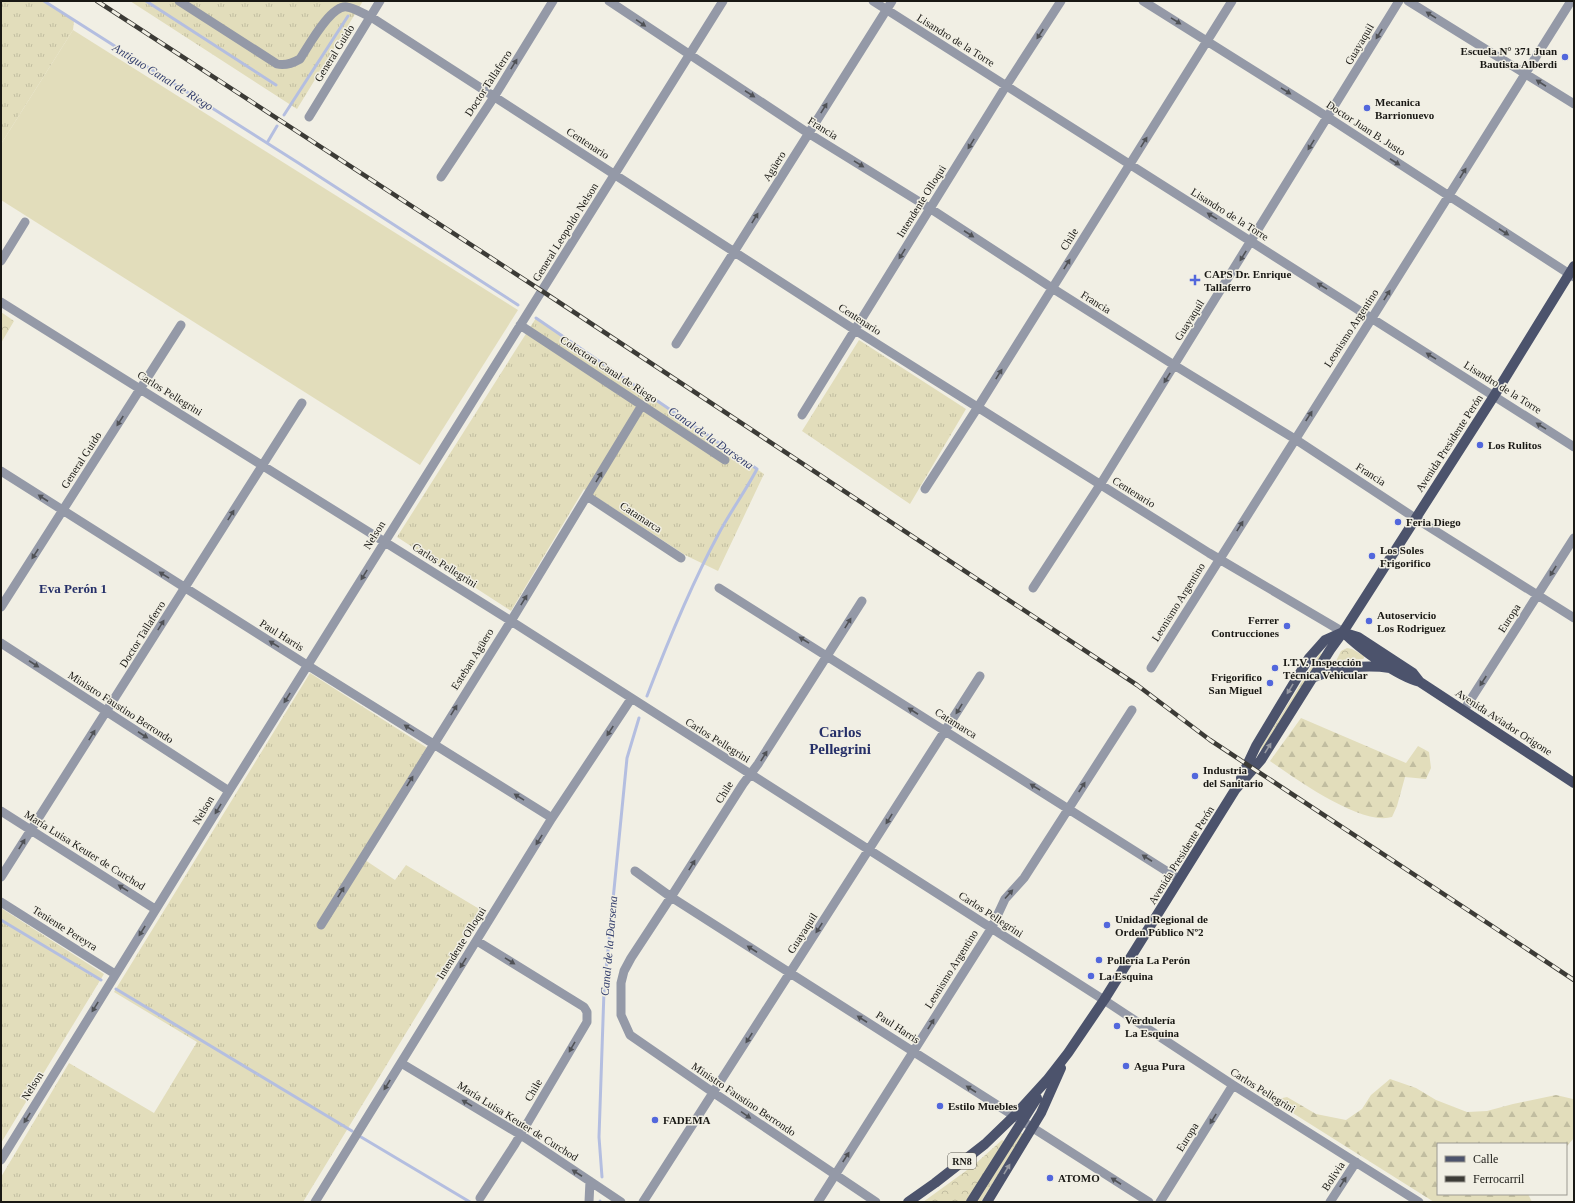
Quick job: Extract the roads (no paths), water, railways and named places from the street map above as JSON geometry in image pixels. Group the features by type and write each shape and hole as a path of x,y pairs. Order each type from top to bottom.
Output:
{"main road":[{"name":"Avenida Presidente Perón","path":"1235,790 1261,760 1572,272"},
{"name":"Avenida Presidente Perón","path":"971,1202 1019,1119 1036,1101 1042,1085 1068,1053 1104,1000 1235,790 1256,746 1309,658 1325,640 1343,632"},
{"name":"Avenida Aviador Origone","path":"1343,632 1355,644 1411,680 1420,682"},
{"name":"Avenida Aviador Origone","path":"1343,632 1358,637 1401,665 1413,673 1420,682 1574,783"},
{"path":"1312,678 1323,673 1370,666 1392,668"},
{"name":"Avenida Presidente Perón","path":"987,1202 1045,1106 1068,1053"},
{"name":"RN8","path":"908,1202 1019,1119"}],"street":[{"name":"Centenario","path":"179,1 277,64 283,65 300,59 326,20 337,9 346,6 371,17 855,330 1219,559 1343,632"},
{"name":"General Guido","path":"309,117 380,1"},
{"name":"Doctor Tallaferro","path":"441,177 494,97 553,1"},
{"name":"Francia","path":"609,1 808,133 931,209 1174,366 1295,439 1415,518 1574,618"},
{"name":"General Leopoldo Nelson","path":"427,475 723,1"},
{"name":"Lisandro de la Torre","path":"873,1 1574,447"},
{"name":"Agüero","path":"676,344 892,1"},
{"name":"Intendente Olloqui","path":"802,414 931,209 1006,86 1061,1"},
{"name":"Doctor Juan B. Justo","path":"1143,1 1207,40 1448,197 1572,272"},
{"name":"Chile","path":"925,489 1232,1"},
{"name":"Guayaquil","path":"1033,588 1100,485 1399,1"},
{"path":"1408,1 1574,104"},
{"name":"Leonismo Argentino","path":"1151,668 1571,1"},
{"path":"1,261 25,222"},
{"name":"Carlos Pellegrini","path":"1,302 141,388 262,466 511,621 1104,1000 1233,1085 1419,1202"},
{"name":"General Guido","path":"1,607 181,325"},
{"name":"Colectora Canal de Riego","path":"520,325 725,460"},
{"name":"Doctor Tallaferro","path":"1,877 302,403"},
{"name":"Esteban Agüero","path":"321,925 433,743 511,621 642,405"},
{"name":"Paul Harris","path":"1,471 552,818"},
{"name":"Nelson","path":"1,1160 155,909 427,475"},
{"name":"Catamarca","path":"587,496 681,558"},
{"name":"Europa","path":"1464,710 1574,538"},
{"name":"Catamarca","path":"719,588 828,655 1179,879"},
{"name":"Chile","path":"620,1000 621,983 624,971 631,958 672,898 862,601"},
{"name":"Ministro Faustino Berrondo","path":"1,643 229,791"},
{"name":"Guayaquil","path":"643,1202 980,676"},
{"name":"Intendente Olloqui","path":"314,1202 552,818 631,699"},
{"name":"Leonismo Argentino","path":"818,1202 991,929 1005,899 1024,878 1132,710"},
{"name":"María Luisa Keuter de Curchod","path":"1,811 155,909"},
{"name":"Paul Harris","path":"635,871 672,898 1149,1202"},
{"name":"Teniente Pereyra","path":"1,902 115,974"},
{"name":"Chile","path":"477,941 584,1007 588,1012 587,1022 521,1135 480,1198"},
{"name":"Ministro Faustino Berrondo","path":"620,1000 621,1015 630,1035 834,1175 876,1202"},
{"name":"María Luisa Keuter de Curchod","path":"401,1062 521,1135 621,1202"},
{"name":"Europa","path":"1160,1202 1233,1085"},
{"name":"Bolivia","path":"1330,1202 1356,1162"},
{"path":"589,1202 590,1181"}],"waterway":[{"path":"44,1 518,305"},
{"path":"146,1 276,85"},
{"name":"Antiguo Canal de Riego","path":"284,115 348,16"},
{"name":"Antiguo Canal de Riego","path":"267,143 277,126"},
{"name":"Canal de la Darsena","path":"536,318 757,469 723,527 698,574 671,635 647,696"},
{"name":"Canal de la Darsena","path":"602,1177 599,1137 604,991 627,758 639,718"},
{"path":"1,920 101,980"},
{"path":"116,989 352,1131"},
{"path":"361,1137 470,1202"}],"railway":[{"path":"97,1 542,291 1137,685 1210,740 1574,980"}],"place":[{"name":"Escuela N° 371 Juan Bautista Alberdi","path":"1565,57"},
{"name":"Mecanica Barrionuevo","path":"1367,108"},
{"name":"CAPS Dr. Enrique Tallaferro","path":"1195,280"},
{"name":"Los Rulitos","path":"1480,445"},
{"name":"Feria Diego","path":"1398,522"},
{"name":"Los Soles Frigorifico","path":"1372,556"},
{"name":"Autoservicio Los Rodriguez","path":"1369,621"},
{"name":"Ferrer Contrucciones","path":"1287,626"},
{"name":"I.T.V. Inspección Técnica Vehicular","path":"1275,668"},
{"name":"Frigorifico San Miguel","path":"1270,683"},
{"name":"Industria del Sanitario","path":"1195,776"},
{"name":"Unidad Regional de Orden Público Nº2","path":"1107,925"},
{"name":"Pollería La Perón","path":"1099,960"},
{"name":"La Esquina","path":"1091,976"},
{"name":"Verdulería La Esquina","path":"1117,1026"},
{"name":"Agua Pura","path":"1126,1066"},
{"name":"Estilo Muebles","path":"940,1106"},
{"name":"FADEMA","path":"655,1120"},
{"name":"ATOMO","path":"1050,1178"}],"district":[{"name":"Eva Perón 1","path":"73,588"},
{"name":"Carlos Pellegrini","path":"840,740"}]}
